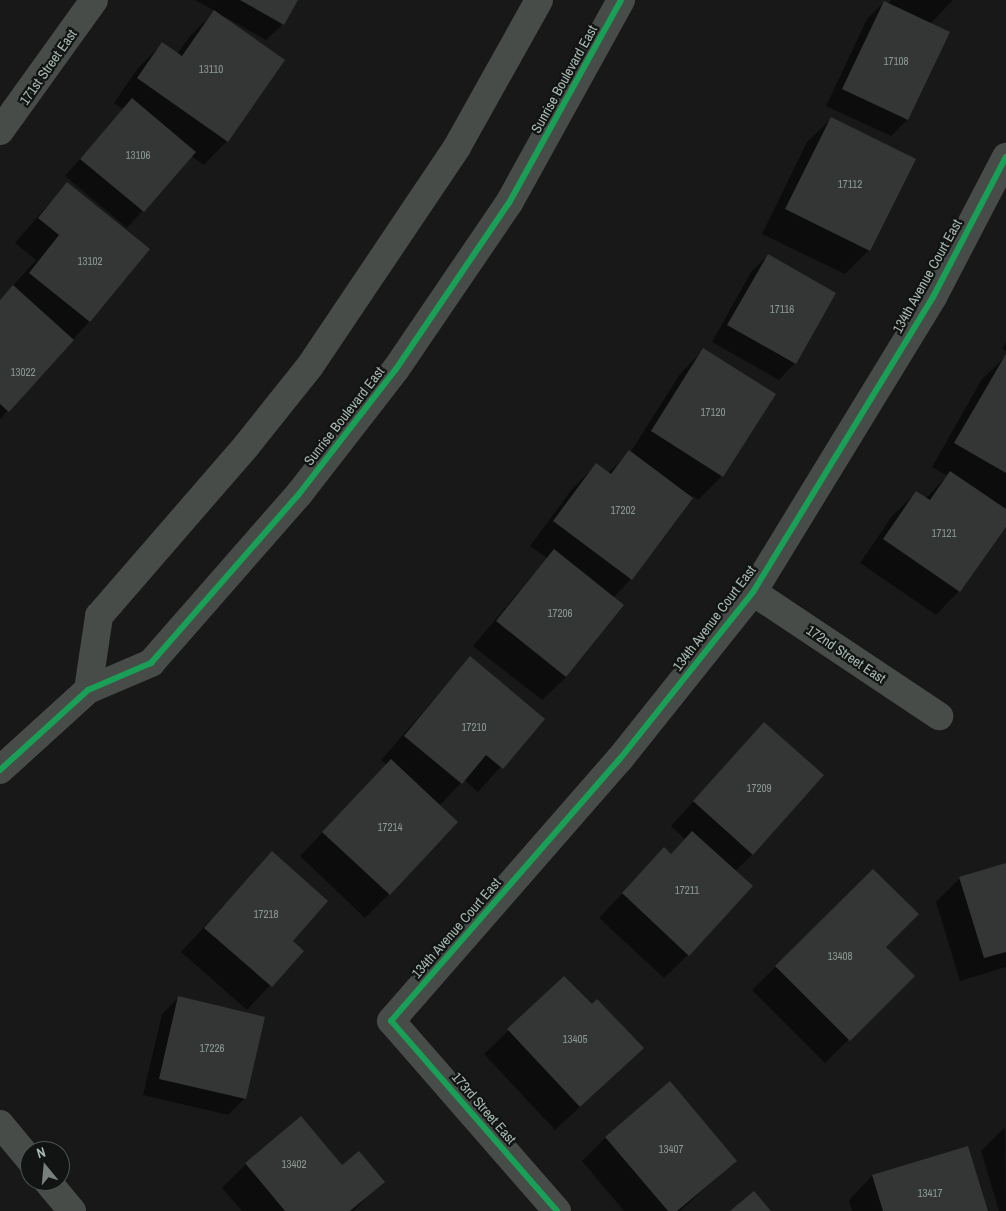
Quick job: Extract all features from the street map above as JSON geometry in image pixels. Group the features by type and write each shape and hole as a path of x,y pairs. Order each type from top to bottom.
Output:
{"street":[{"name":"171st Street East","path":"0,131 94,0"},
{"path":"88,690 100,616 247,445 310,366 457,147 539,0"},
{"name":"Sunrise Boulevard East","path":"0,770 88,690 151,663 299,494 390,377 508,203 621,0"},
{"name":"134th Avenue Court East","path":"391,1021 620,760 753,592 933,297 1006,157"},
{"name":"172nd Street East","path":"753,592 939,716"},
{"name":"173rd Street East","path":"391,1021 557,1211"},
{"path":"0,1124 20,1148"},
{"path":"55,1191 72,1211"}],"building":[{"path":"240,0 298,0 284,25"},
{"path":"884,1 950,32 908,120 842,89"},
{"path":"214,10 285,60 228,142 137,78 162,42 182,56"},
{"path":"132,98 196,152 144,212 80,159"},
{"path":"831,117 916,159 870,251 785,209"},
{"path":"67,182 150,249 90,322 29,273 59,235 38,218"},
{"path":"768,254 836,293 796,364 727,325"},
{"path":"13,285 74,340 9,412 0,404 0,300"},
{"path":"703,348 776,394 723,477 651,431"},
{"path":"1006,354 1006,473 954,443"},
{"path":"629,450 693,498 632,580 553,521 596,463 611,474"},
{"path":"950,471 1006,509 1006,527 960,592 883,539 916,491 930,500"},
{"path":"554,549 624,605 566,677 496,621"},
{"path":"470,656 545,719 503,769 486,755 462,784 404,736"},
{"path":"764,722 824,775 753,855 693,801"},
{"path":"391,759 458,822 390,895 322,832"},
{"path":"692,831 753,886 689,956 622,893 664,847 671,854"},
{"path":"272,851 328,901 293,941 304,951 272,987 204,928"},
{"path":"1006,863 1006,952 984,958 959,877"},
{"path":"873,869 919,914 886,947 915,976 850,1041 775,966"},
{"path":"564,976 592,1004 597,999 644,1048 580,1107 507,1029"},
{"path":"178,996 265,1017 246,1099 159,1079"},
{"path":"670,1081 737,1161 677,1211 668,1211 605,1137"},
{"path":"301,1116 342,1165 359,1151 385,1182 350,1211 285,1211 245,1163"},
{"path":"968,1146 988,1211 883,1211 872,1175"},
{"path":"754,1191 771,1211 730,1211"}],"cycle path":[{"path":"0,770 88,690 151,663 299,494 396,369 509,203 621,0"},
{"path":"557,1211 391,1021 619,760 753,592 933,297 1006,157"}]}
